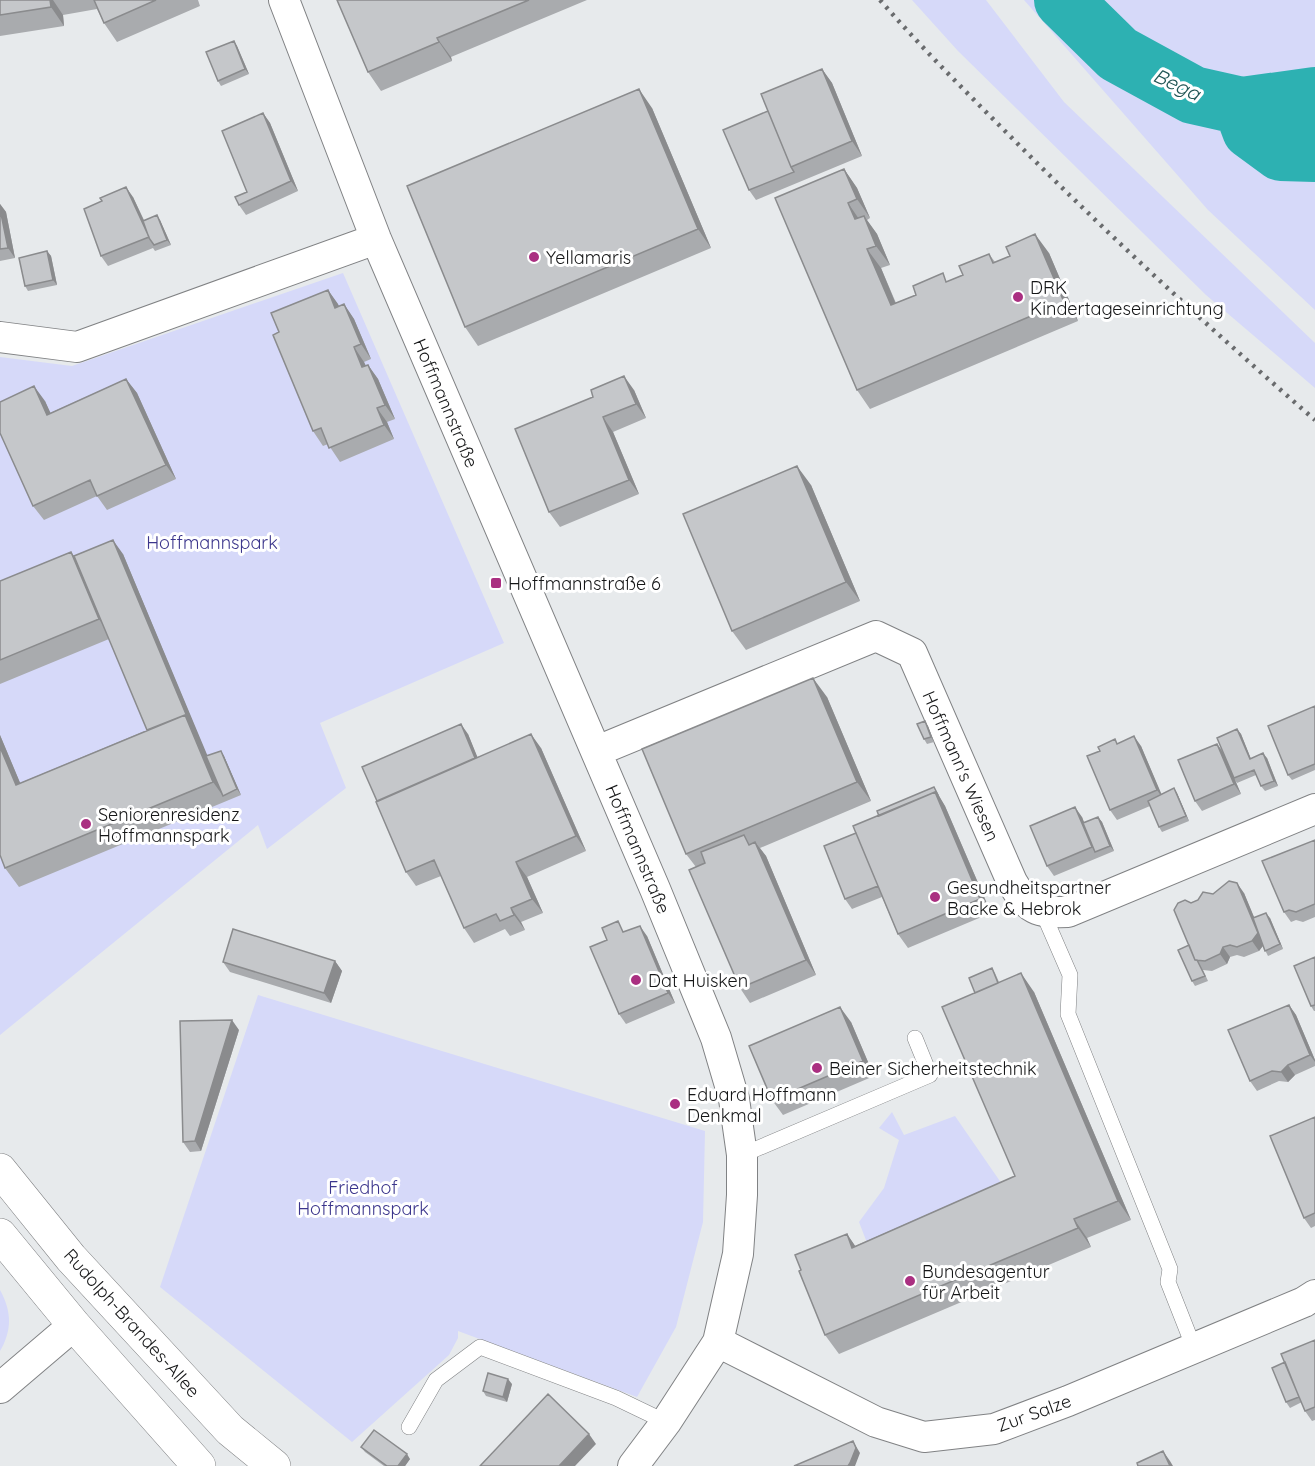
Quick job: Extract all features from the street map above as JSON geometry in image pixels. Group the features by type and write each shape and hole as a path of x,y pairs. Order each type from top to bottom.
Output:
{"main road":[{"name":"Rudolph-Brandes-Allee","path":"0,1170 71,1258 230,1430 274,1466"},
{"path":"0,1235 74,1325 199,1466"}],"street":[{"name":"Hoffmannstraße","path":"284,0 376,239 597,751 716,1038 734,1099 742,1155 738,1254 718,1342 666,1422 633,1466"},
{"path":"0,337 77,347 376,239"},
{"name":"Hoffmann's Wiesen","path":"597,751 876,636 912,653 1012,882 1023,901 1043,913"},
{"path":"1043,913 1068,912 1315,809"},
{"name":"Zur Salze","path":"718,1342 876,1422 924,1437 994,1429 1062,1404 1315,1295"},
{"path":"0,1388 74,1325"}],"lane":[{"path":"1043,913 1070,975 1068,1014 1170,1269 1168,1282 1194,1348"},
{"path":"742,1155 930,1075 915,1038"},
{"path":"409,1427 436,1380 480,1347 616,1398 666,1422"}],"green space":[{"path":"912,0 986,0 1064,102 1315,343 1315,388 1206,295 958,51"},
{"path":"1024,0 1315,0 1315,310 1208,210"},
{"name":"Hoffmannspark","path":"343,273 504,643 320,723 346,788 267,849 258,825 0,1035 0,357 72,366"},
{"name":"Friedhof Hoffmannspark","path":"258,995 705,1131 703,1222 676,1327 637,1397 458,1331 458,1338 449,1355 352,1442 160,1287"},
{"path":"892,1112 904,1135 955,1116 1006,1190 874,1261 859,1222 884,1188 899,1140 879,1128"},
{"path":"0,1290 7,1306 9,1321 7,1336 0,1351"}],"building":[{"path":"0,0 50,0 51,7 0,15"},
{"path":"94,0 156,0 104,23"},
{"path":"337,0 529,0 437,38 439,42 368,72"},
{"path":"234,41 245,69 218,81 206,52"},
{"path":"822,69 852,141 791,167 761,94"},
{"path":"639,89 698,229 465,327 407,186"},
{"path":"768,111 794,172 749,190 723,130"},
{"path":"263,113 291,181 239,205 235,197 247,192 222,131"},
{"name":"DRK Kindertageseinrichtung","path":"844,169 857,199 848,203 855,219 864,216 876,246 867,249 891,305 916,295 913,286 943,273 946,282 963,275 959,266 989,254 993,263 1010,256 1006,247 1035,234 1064,302 857,390 775,198"},
{"path":"126,187 149,237 101,256 84,209 102,201 100,198"},
{"path":"0,209 8,248 0,249"},
{"path":"157,215 167,240 154,245 143,221"},
{"path":"47,251 53,280 25,286 19,258"},
{"path":"328,290 335,308 344,304 361,344 354,347 362,367 368,365 385,405 377,408 384,425 329,448 321,428 313,431 273,335 279,332 271,313"},
{"path":"624,376 636,404 603,417 629,480 549,512 515,429 593,397 591,390"},
{"path":"126,379 166,465 97,496 90,480 33,506 0,433 0,402 34,386 47,415"},
{"path":"797,466 846,582 732,631 683,514"},
{"path":"113,540 188,719 185,715 147,730 74,556"},
{"path":"71,552 99,619 0,660 0,581"},
{"path":"813,678 857,782 686,854 642,749"},
{"path":"1315,706 1315,764 1288,775 1268,726"},
{"name":"Seniorenresidenz Hoffmannspark","path":"185,715 213,782 5,868 0,855 0,747 16,785"},
{"path":"925,721 931,737 924,739 917,724"},
{"path":"461,724 475,758 377,801 362,767"},
{"path":"1237,729 1250,759 1263,753 1274,781 1261,786 1254,770 1234,778 1217,738"},
{"path":"531,734 576,836 516,862 532,899 511,908 514,915 500,921 496,914 464,928 434,860 406,872 376,802"},
{"path":"1134,736 1157,790 1110,810 1087,756 1100,751 1098,747 1115,739 1117,744"},
{"path":"1217,744 1234,784 1195,801 1178,760"},
{"path":"221,751 237,789 223,796 206,756"},
{"path":"934,787 938,795 935,792 879,816 877,811"},
{"path":"1174,788 1186,816 1159,827 1148,801"},
{"path":"935,792 980,899 898,934 853,826"},
{"path":"1075,807 1092,847 1047,866 1030,826"},
{"path":"1098,817 1110,846 1095,852 1083,823"},
{"path":"856,833 878,886 845,899 824,846"},
{"path":"744,835 749,845 755,842 806,960 740,988 689,870 705,863 701,852"},
{"path":"1315,840 1315,904 1296,912 1289,910 1284,912 1262,861"},
{"path":"1229,881 1237,883 1258,933 1252,941 1237,947 1230,945 1223,947 1220,954 1205,961 1195,960 1174,910 1178,903 1185,900 1191,903 1198,900 1203,892 1213,894"},
{"path":"1266,913 1280,944 1265,951 1253,918"},
{"name":"Dat Huisken","path":"618,921 623,932 640,926 668,993 619,1014 590,947 607,940 602,928"},
{"path":"233,929 335,961 324,993 223,962"},
{"path":"1189,945 1205,976 1192,981 1178,950"},
{"path":"1315,957 1315,1005 1311,1006 1294,966"},
{"path":"992,968 998,983 975,993 969,978"},
{"path":"1021,973 1118,1201 1074,1219 1078,1228 825,1335 799,1271 801,1270 795,1255 847,1234 852,1248 1015,1176 942,1007"},
{"path":"1289,1005 1310,1055 1288,1065 1281,1072 1272,1071 1250,1081 1228,1030"},
{"name":"Beiner Sicherheitstechnik","path":"840,1007 863,1061 772,1100 749,1046"},
{"path":"232,1020 195,1141 183,1142 180,1021"},
{"path":"1315,1117 1315,1213 1304,1218 1270,1136"},
{"path":"1315,1340 1315,1407 1305,1411 1281,1354"},
{"path":"1285,1362 1299,1397 1286,1402 1272,1368"},
{"path":"488,1373 508,1379 503,1397 483,1391"},
{"path":"548,1394 589,1434 559,1466 480,1466"},
{"path":"374,1430 407,1454 398,1466 387,1466 361,1447"},
{"path":"853,1441 856,1448 848,1466 794,1466"},
{"path":"1163,1451 1170,1466 1138,1466 1137,1463"}],"waterway":[{"name":"Bega","path":"1063,0 1118,54 1193,95 1242,106 1315,96"},
{"path":"1242,106 1251,130 1281,152 1315,153"}],"railway":[{"path":"880,0 958,83 1119,243 1315,420"}],"place":[{"name":"Yellamaris","path":"534,257"},
{"name":"DRK Kindertageseinrichtung","path":"1018,297"},
{"name":"Hoffmannstraße 6","path":"496,583"},
{"name":"Seniorenresidenz Hoffmannspark","path":"86,824"},
{"name":"Gesundheitspartner Backe & Hebrok","path":"935,897"},
{"name":"Dat Huisken","path":"636,980"},
{"name":"Beiner Sicherheitstechnik","path":"817,1068"},
{"name":"Eduard Hoffmann Denkmal","path":"675,1104"},
{"name":"Bundesagentur für Arbeit","path":"910,1281"}]}
